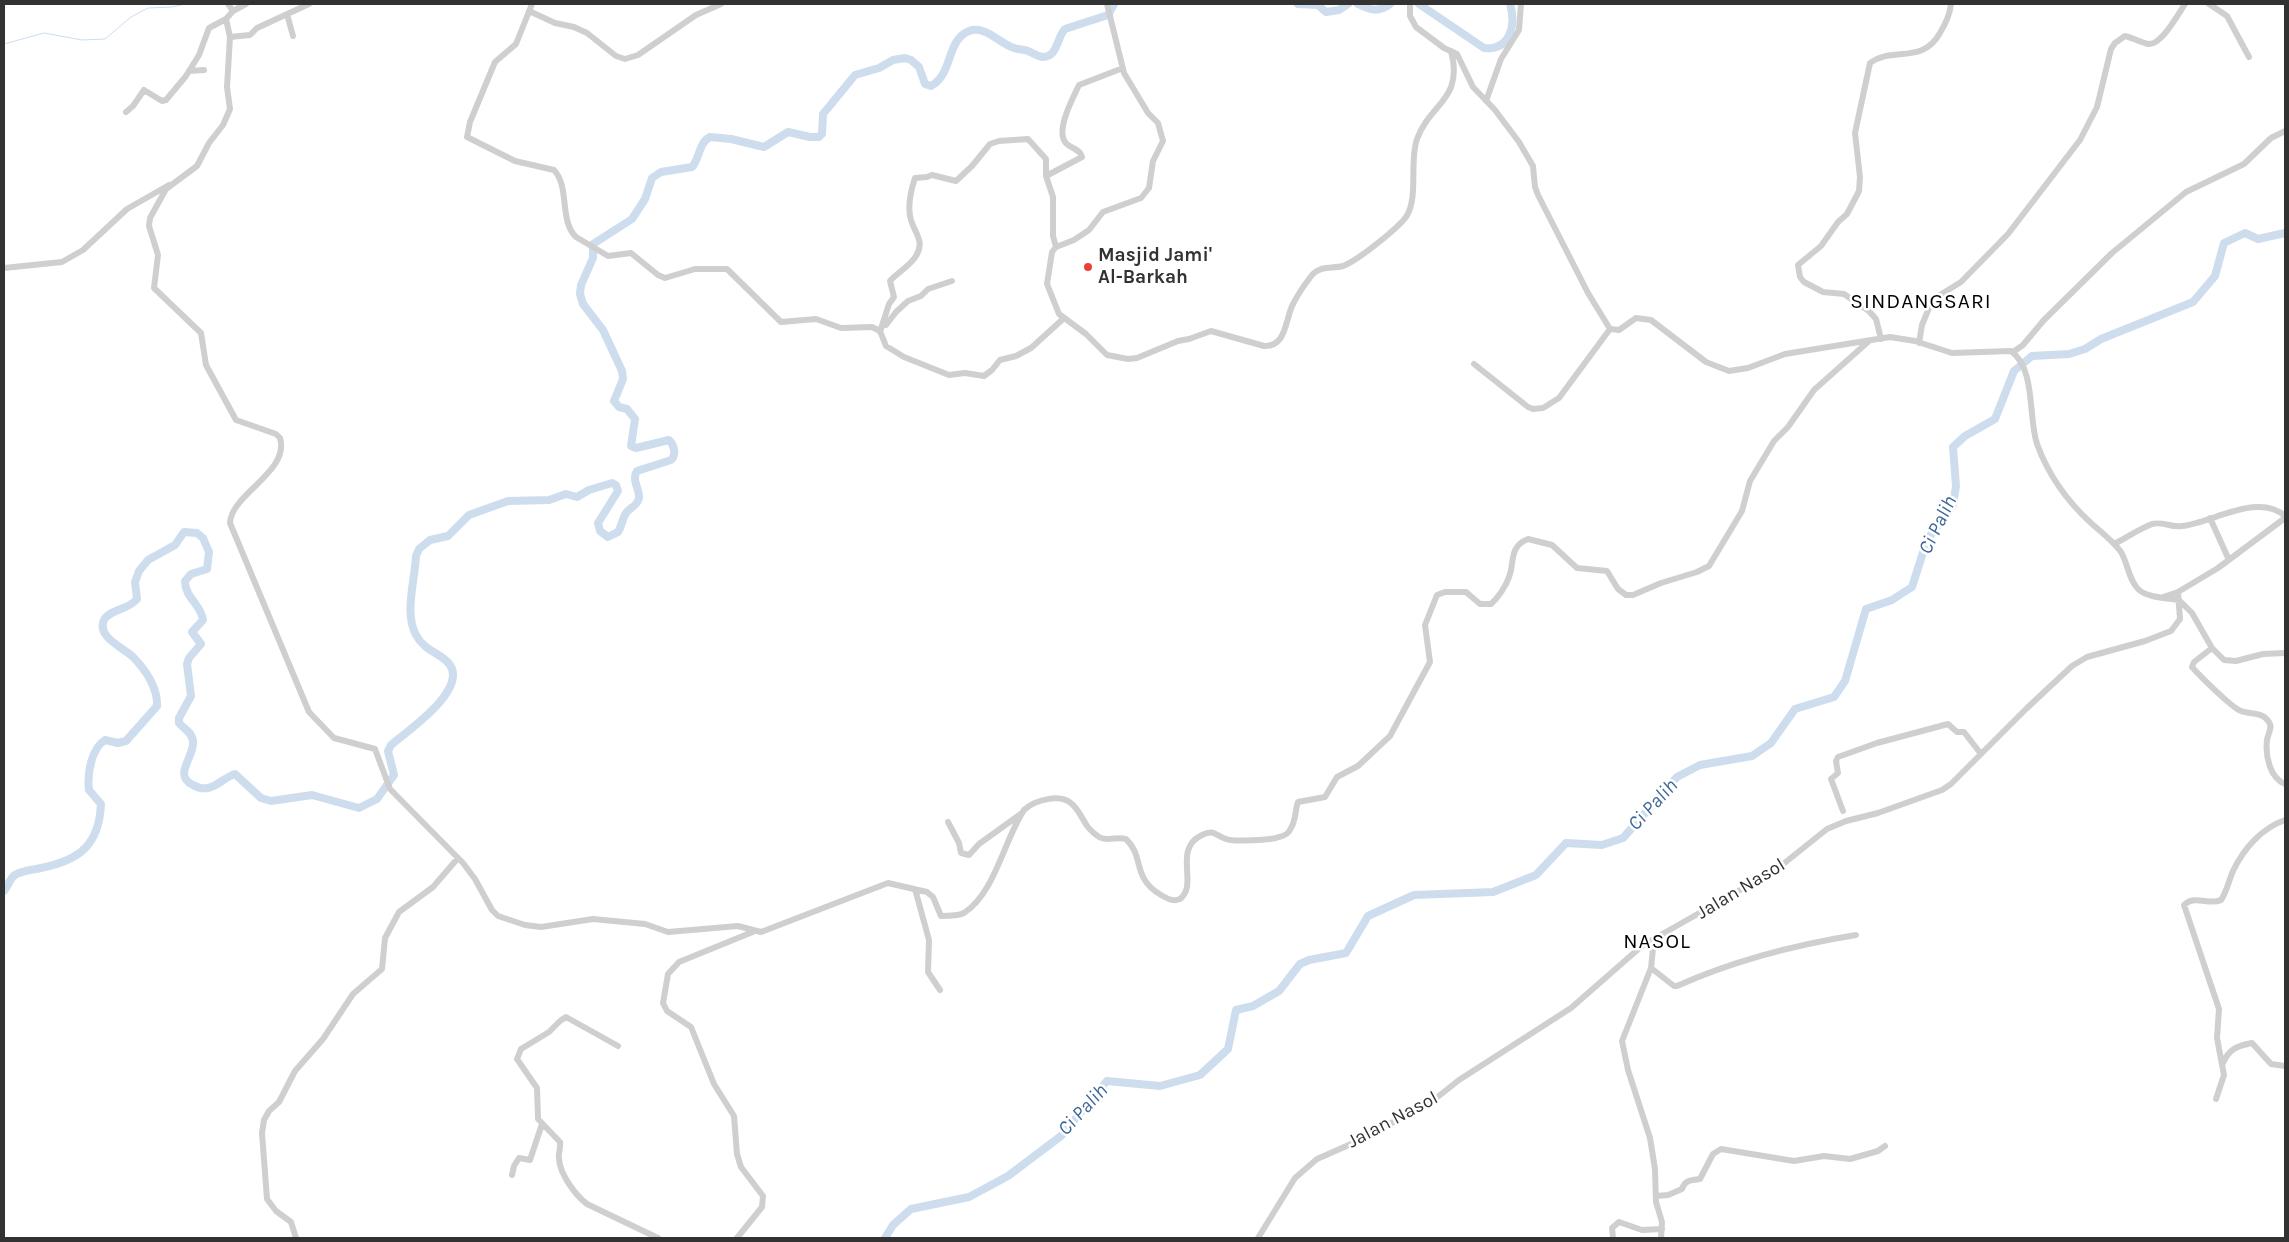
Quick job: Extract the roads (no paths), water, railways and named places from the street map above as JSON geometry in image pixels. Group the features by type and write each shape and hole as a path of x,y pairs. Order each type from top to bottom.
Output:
{"street":[{"path":"228,4 233,11"},
{"path":"126,112 133,106 144,90 164,100 190,71 202,51 209,28 246,4"},
{"path":"230,37 249,36 257,28 308,4"},
{"path":"532,4 515,46 495,62 470,122 467,137 515,160 554,170 562,183 565,211 572,233 592,246 610,256 631,253 664,278 695,269 727,269 781,322 816,319 841,328 868,326 880,332 886,346 900,355 951,375 964,373 983,376 992,370 1000,360 1023,353 1062,318"},
{"path":"529,11 588,33 616,56 625,59 644,52 696,15 721,4"},
{"path":"1486,101 1503,54 1518,30 1521,4"},
{"path":"1881,339 1876,319 1870,311 1844,294 1823,292 1804,282 1800,277 1798,265 1821,246 1838,222 1846,216 1859,191 1860,177 1855,133 1870,63 1878,59 1929,47 1937,39 1946,22 1951,4"},
{"path":"1919,342 1930,303 1961,282 2008,234 2080,140 2097,107 2113,46 2125,36 2148,44 2155,43 2162,38 2185,4"},
{"path":"2209,4 2227,16 2249,57"},
{"path":"1410,5 1410,16 1416,27 1459,57 1473,87 1526,153 1532,166 1538,195 1588,293 1610,329"},
{"path":"1108,11 1128,82 1142,100 1148,113 1158,123 1163,138 1153,161 1149,188 1138,200 1103,212 1089,230 1074,240 1056,247 1051,254 1047,280 1051,295 1062,318 1085,334 1107,355 1128,359 1138,358 1179,340 1190,339 1210,331 1264,346 1273,346 1280,342 1293,303 1315,272 1322,268 1342,266 1350,262 1370,249 1406,217 1413,190 1413,158 1417,139 1449,92 1454,71 1451,51"},
{"path":"287,14 293,36"},
{"path":"226,18 230,37 228,87 230,109 224,125 209,143 198,166 164,192 149,221 158,255 154,289 201,333 206,365 236,420 276,434 281,442 277,461 233,512 230,519 230,527 309,712 334,738 375,749 388,787 458,858 475,879 495,914 531,927 593,919 645,924 668,932 738,926 755,931 766,931 881,885 893,883 931,895 941,916 964,913 985,889 1023,812"},
{"path":"1046,176 1082,157 1080,152 1065,142 1062,132 1070,104 1079,85 1123,68"},
{"path":"190,71 204,70"},
{"path":"1610,329 1619,330 1636,318 1651,320 1706,362 1729,371 1748,368 1785,354 1890,337 1919,342 1952,353 2014,353 2044,320 2112,253 2186,192 2244,164 2272,138 2285,131"},
{"path":"880,332 889,304 894,297 890,280 912,261 918,250 920,236 911,220 910,213 914,178 932,175 956,181 972,166 990,144 1025,138 1045,156 1046,176 1054,201 1053,234 1056,247"},
{"path":"4,268 62,262 83,250 127,209 156,191 175,183"},
{"path":"880,332 896,312 908,301 921,296 928,289 952,281"},
{"path":"1474,364 1528,407 1533,409 1543,408 1559,398 1610,329"},
{"path":"948,822 959,843 961,853 969,854 979,844 1032,804 1049,799 1068,801 1075,807 1090,831 1104,839 1124,838 1128,840 1132,846 1143,878 1150,888 1168,899 1180,899 1187,888 1185,861 1191,844 1197,838 1210,831 1216,832 1228,840 1275,838 1284,835 1291,828 1294,821 1298,802 1326,797 1337,777 1354,768 1388,739 1430,662 1425,626 1437,595 1445,592 1466,592 1480,604 1486,606 1491,604 1509,578 1514,553 1520,544 1528,539 1552,545 1577,568 1607,571 1618,589 1626,595 1633,595 1661,582 1703,570 1714,559 1742,511 1750,481 1774,441 1788,427 1814,390 1869,341"},
{"path":"2014,353 2028,376 2034,433 2046,463 2069,500 2114,544 2126,562 2138,589 2146,594 2180,600"},
{"path":"2114,544 2160,522 2182,527 2240,509 2273,508 2285,517 2228,560 2178,592 2161,597"},
{"path":"2210,518 2228,560"},
{"path":"2178,592 2180,600 2192,613 2212,648 2220,657 2229,661 2263,654 2285,653"},
{"name":"Jalan Nasol","path":"1258,1238 1286,1192 1305,1167 1327,1153 1351,1144 1430,1103 1459,1080 1571,1008 1635,952 1654,939 1777,869 1827,830 1846,821 1878,813 1942,790 1951,784 2072,666 2087,657 2145,641 2171,631 2179,622 2180,600"},
{"path":"2212,648 2194,662 2192,666 2238,710 2260,714 2268,720 2270,726 2267,741 2270,764 2278,780 2285,784"},
{"path":"1843,811 1831,779 1838,773 1836,761 1838,758 1877,743 1948,724 1957,732 1964,732 1981,754"},
{"path":"2216,1099 2223,1079 2223,1063 2217,1038 2218,1004 2184,905 2195,899 2214,902 2222,900 2233,872 2248,847 2271,825 2285,820"},
{"path":"296,1238 291,1222 276,1211 267,1200 262,1133 266,1116 279,1102 295,1071 322,1041 353,994 382,969 385,938 399,912 433,887 458,858"},
{"path":"915,889 929,940 928,972 940,990"},
{"path":"737,1238 762,1207 763,1196 740,1167 734,1116 714,1084 691,1028 667,1011 663,1003 668,974 679,962 755,931"},
{"path":"1651,968 1676,986 1745,959 1810,942 1856,935"},
{"path":"1654,939 1651,968 1622,1041 1628,1070 1650,1138 1655,1168 1656,1196 1662,1228 1661,1238"},
{"path":"618,1046 568,1017 560,1021 550,1032 518,1052 518,1063 537,1088 537,1114 542,1124 560,1142 559,1156 561,1167 580,1197 587,1204 658,1238"},
{"path":"2223,1063 2230,1051 2236,1047 2252,1044 2256,1046 2271,1064 2285,1066"},
{"path":"512,1175 514,1166 519,1158 530,1159 542,1124"},
{"path":"1656,1196 1671,1194 1682,1189 1684,1184 1690,1180 1702,1178 1714,1154 1721,1148 1794,1162 1822,1156 1850,1159 1878,1151 1885,1146"},
{"path":"1614,1238 1612,1228 1619,1222 1642,1230 1662,1228"}],"waterway":[{"path":"4,44 44,33 82,40 105,39 131,17 148,8 172,7 185,4"},
{"path":"4,891 13,876 18,873 55,865 77,855 85,848 96,830 101,804 89,790 89,770 96,749 105,740 118,743 126,741 157,706 153,686 142,667 133,657 107,637 103,626 107,616 134,603 137,599 135,582 139,571 148,560 175,545 184,532 197,533 203,538 209,552 207,569 191,574 185,581 188,592 202,614 203,620 192,632 201,644 189,658 187,664 191,696 179,718 179,723 189,733 193,741 193,747 184,771 187,781 198,788 208,788 235,774 261,798 271,801 312,795 359,808 377,799 394,775 388,751 391,745 421,720 443,698 450,686 453,675 447,661 420,641 413,626 410,607 416,556 419,549 430,540 448,536 469,515 508,501 549,500 566,494 577,497 589,490 612,483 616,485 618,491 598,523 600,531 608,537 618,532 626,513 638,501 639,495 635,481 637,471 673,458 674,450 669,440 636,448 631,446 635,419 627,409 619,407 614,401 623,379 622,371 603,330 583,304 580,294 581,285 593,258 593,244 632,219 645,199 652,178 661,172 692,167 706,139 710,137 731,139 764,147 788,132 819,137 822,134 823,114 855,75 879,68 893,60 905,58 911,60 919,67 925,84 931,86 943,74 956,42 969,31 981,30 1008,46 1026,50 1041,57 1047,56 1053,53 1065,29 1108,15 1114,4"},
{"path":"1298,4 1318,5 1326,12 1339,10 1348,4"},
{"path":"1358,4 1374,10 1382,9 1390,4"},
{"path":"1419,4 1484,48 1493,48 1506,41 1512,28 1510,4"},
{"name":"Ci Palih","path":"885,1238 893,1225 911,1209 969,1197 1008,1176 1061,1136 1107,1081 1160,1086 1200,1075 1228,1049 1236,1010 1253,1006 1279,991 1300,964 1309,960 1346,953 1368,916 1414,895 1493,892 1536,875 1566,843 1602,845 1623,838 1677,777 1700,765 1752,756 1771,743 1795,709 1834,697 1845,681 1866,609 1892,600 1912,587 1927,540 1953,505 1956,486 1953,447 1965,436 1995,419 2014,371 2032,356 2069,354 2085,349 2101,339 2193,302 2215,276 2224,243 2245,233 2258,239 2285,233"}],"place":[{"name":"Masjid Jami' Al-Barkah","path":"1088,267"}],"district":[{"name":"SINDANGSARI","path":"1921,302"},
{"name":"NASOL","path":"1657,942"}]}
